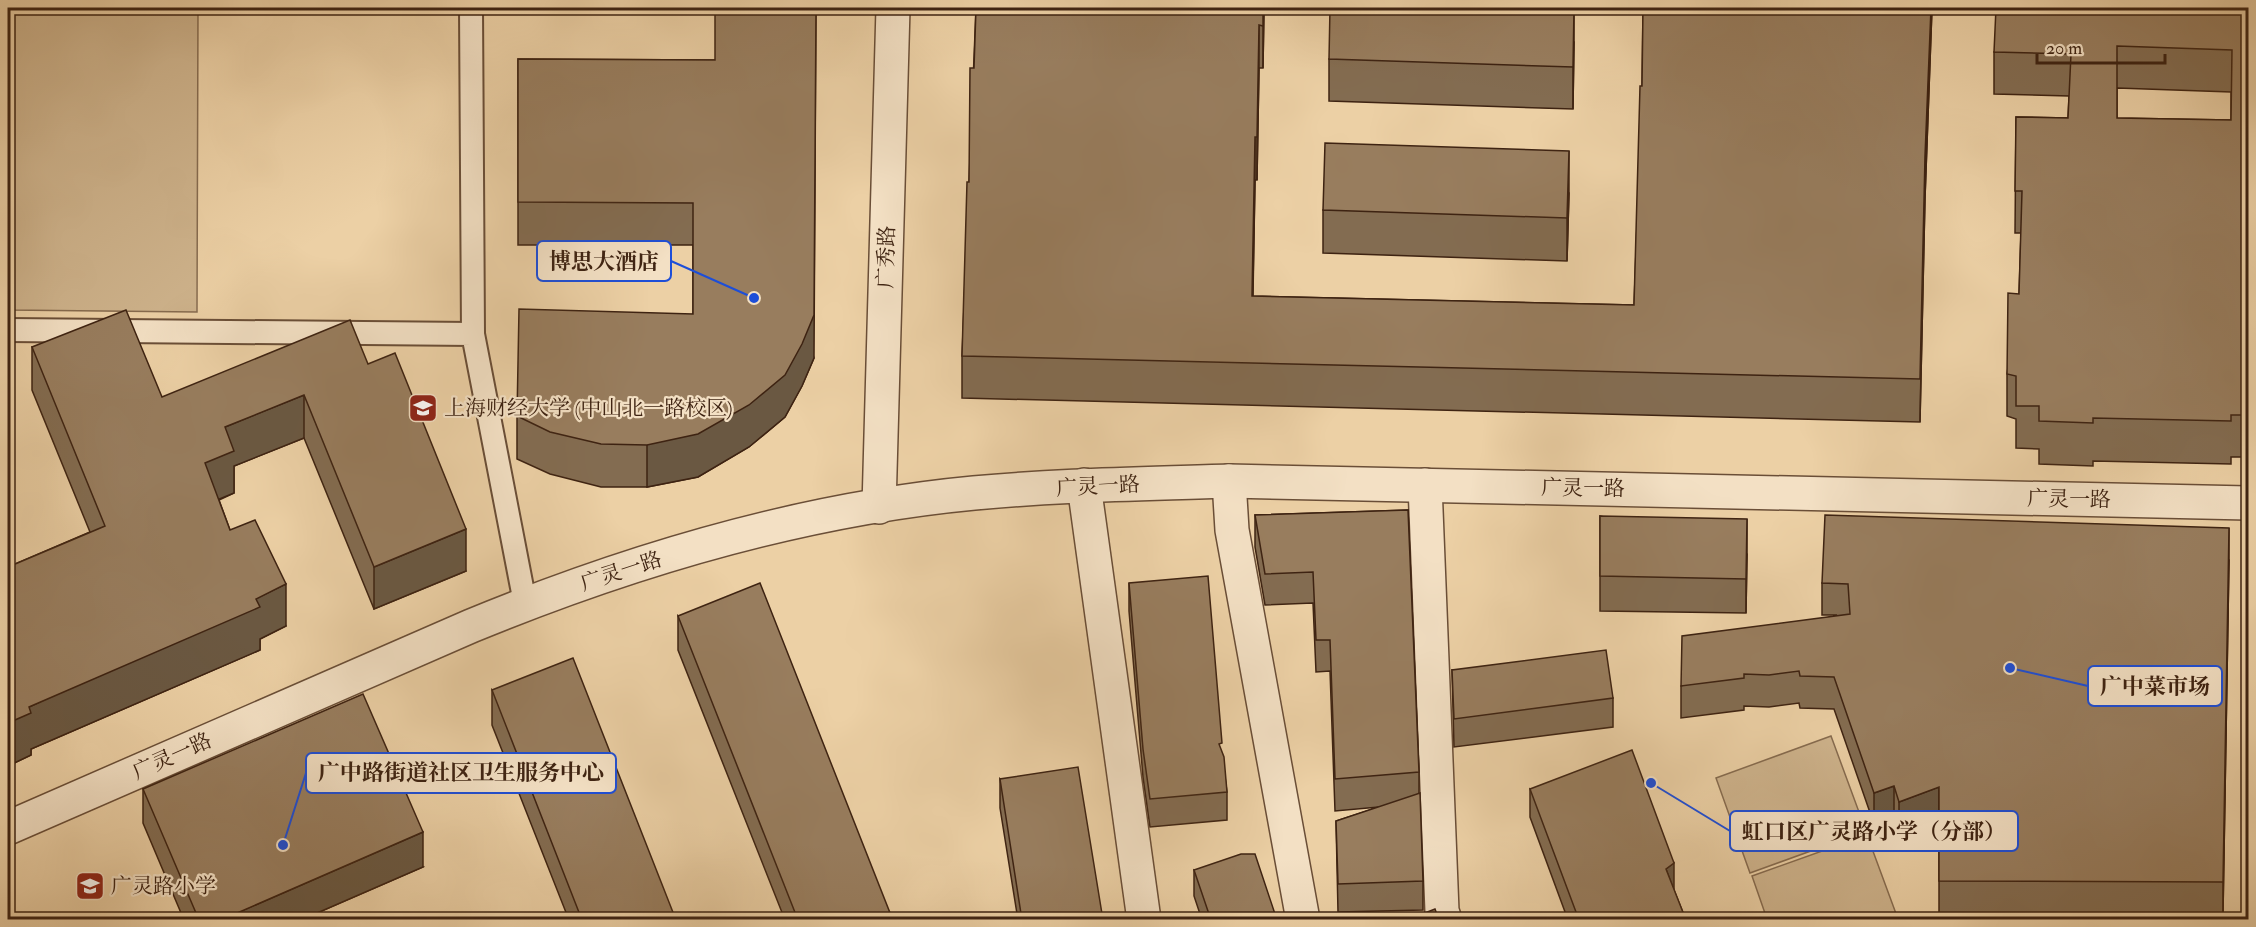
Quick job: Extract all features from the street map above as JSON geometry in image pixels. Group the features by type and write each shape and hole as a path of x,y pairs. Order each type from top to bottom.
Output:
{"street":[{"name":"广秀路","path":"879,507 893,8"},
{"name":"广灵一路","path":"8,828 525,603 713,542 879,507 973,494 1084,485 1229,481 2248,503"},
{"path":"1229,481 1232,530 1303,920"},
{"path":"1084,485 1144,920"},
{"path":"1425,485 1442,911 1445,920"}],"lane":[{"path":"471,8 473,334 525,603"},
{"path":"8,330 473,334"}],"shaded area":[{"path":"8,8 198,8 197,312 8,310"},
{"path":"1831,736 1866,831 1750,873 1716,778"},
{"path":"1867,835 1898,919 1767,919 1752,876"}],"building":[{"path":"715,8 816,8 814,315 802,344 785,375 749,405 698,434 647,445 601,444 550,432 517,416 519,309 693,314 693,203 518,202 518,59 715,60"},
{"path":"976,8 1263,8 1263,26 1259,25 1252,296 1634,305 1643,8 1931,8 1920,379 962,356 967,182 969,182 970,68 974,68"},
{"path":"1330,8 1574,8 1573,67 1329,59"},
{"path":"1996,8 2248,8 2248,415 2231,415 2231,421 2093,418 2093,423 2039,421 2039,406 2016,406 2016,376 2007,374 2008,293 2019,294 2022,191 2015,191 2016,117 2068,118 2071,54 1994,52","holes":["2117,46 2232,50 2231,120 2117,118"]},
{"path":"1325,143 1569,151 1567,218 1323,210"},
{"path":"126,310 162,397 350,320 368,364 395,353 466,529 374,567 304,395 225,427 234,451 205,463 230,530 255,520 286,584 256,599 260,607 29,707 31,713 8,723 8,567 105,526 32,347"},
{"path":"1408,510 1419,772 1335,779 1330,640 1316,640 1313,572 1265,574 1255,515"},
{"path":"1825,515 2229,528 2223,882 1939,881 1939,787 1899,802 1894,786 1874,793 1834,677 1800,676 1799,671 1769,675 1744,674 1744,678 1681,686 1682,636 1850,614 1848,584 1822,583"},
{"path":"1600,516 1747,519 1746,579 1600,576"},
{"path":"1208,576 1222,743 1219,744 1224,757 1227,792 1150,799 1143,749 1129,583"},
{"path":"760,583 892,918 888,920 798,920 678,616"},
{"path":"1606,650 1613,698 1454,719 1452,670"},
{"path":"573,658 676,920 582,920 492,690"},
{"path":"363,694 423,832 221,920 199,920 143,789"},
{"path":"1632,750 1674,863 1666,869 1686,920 1579,920 1530,789"},
{"path":"1078,767 1103,920 1022,920 1000,779"},
{"path":"1420,793 1423,881 1338,884 1336,821"},
{"path":"1241,854 1255,854 1277,920 1211,920 1194,870"},
{"path":"1435,909 1439,920 1407,920"}],"place":[{"name":"博思大酒店","path":"754,298"},
{"name":"上海财经大学 (中山北一路校区)","path":"423,408"},
{"name":"广中菜市场","path":"2010,668"},
{"name":"虹口区广灵路小学（分部）","path":"1651,783"},
{"name":"广中路街道社区卫生服务中心","path":"283,845"},
{"name":"广灵路小学","path":"90,886"}]}
